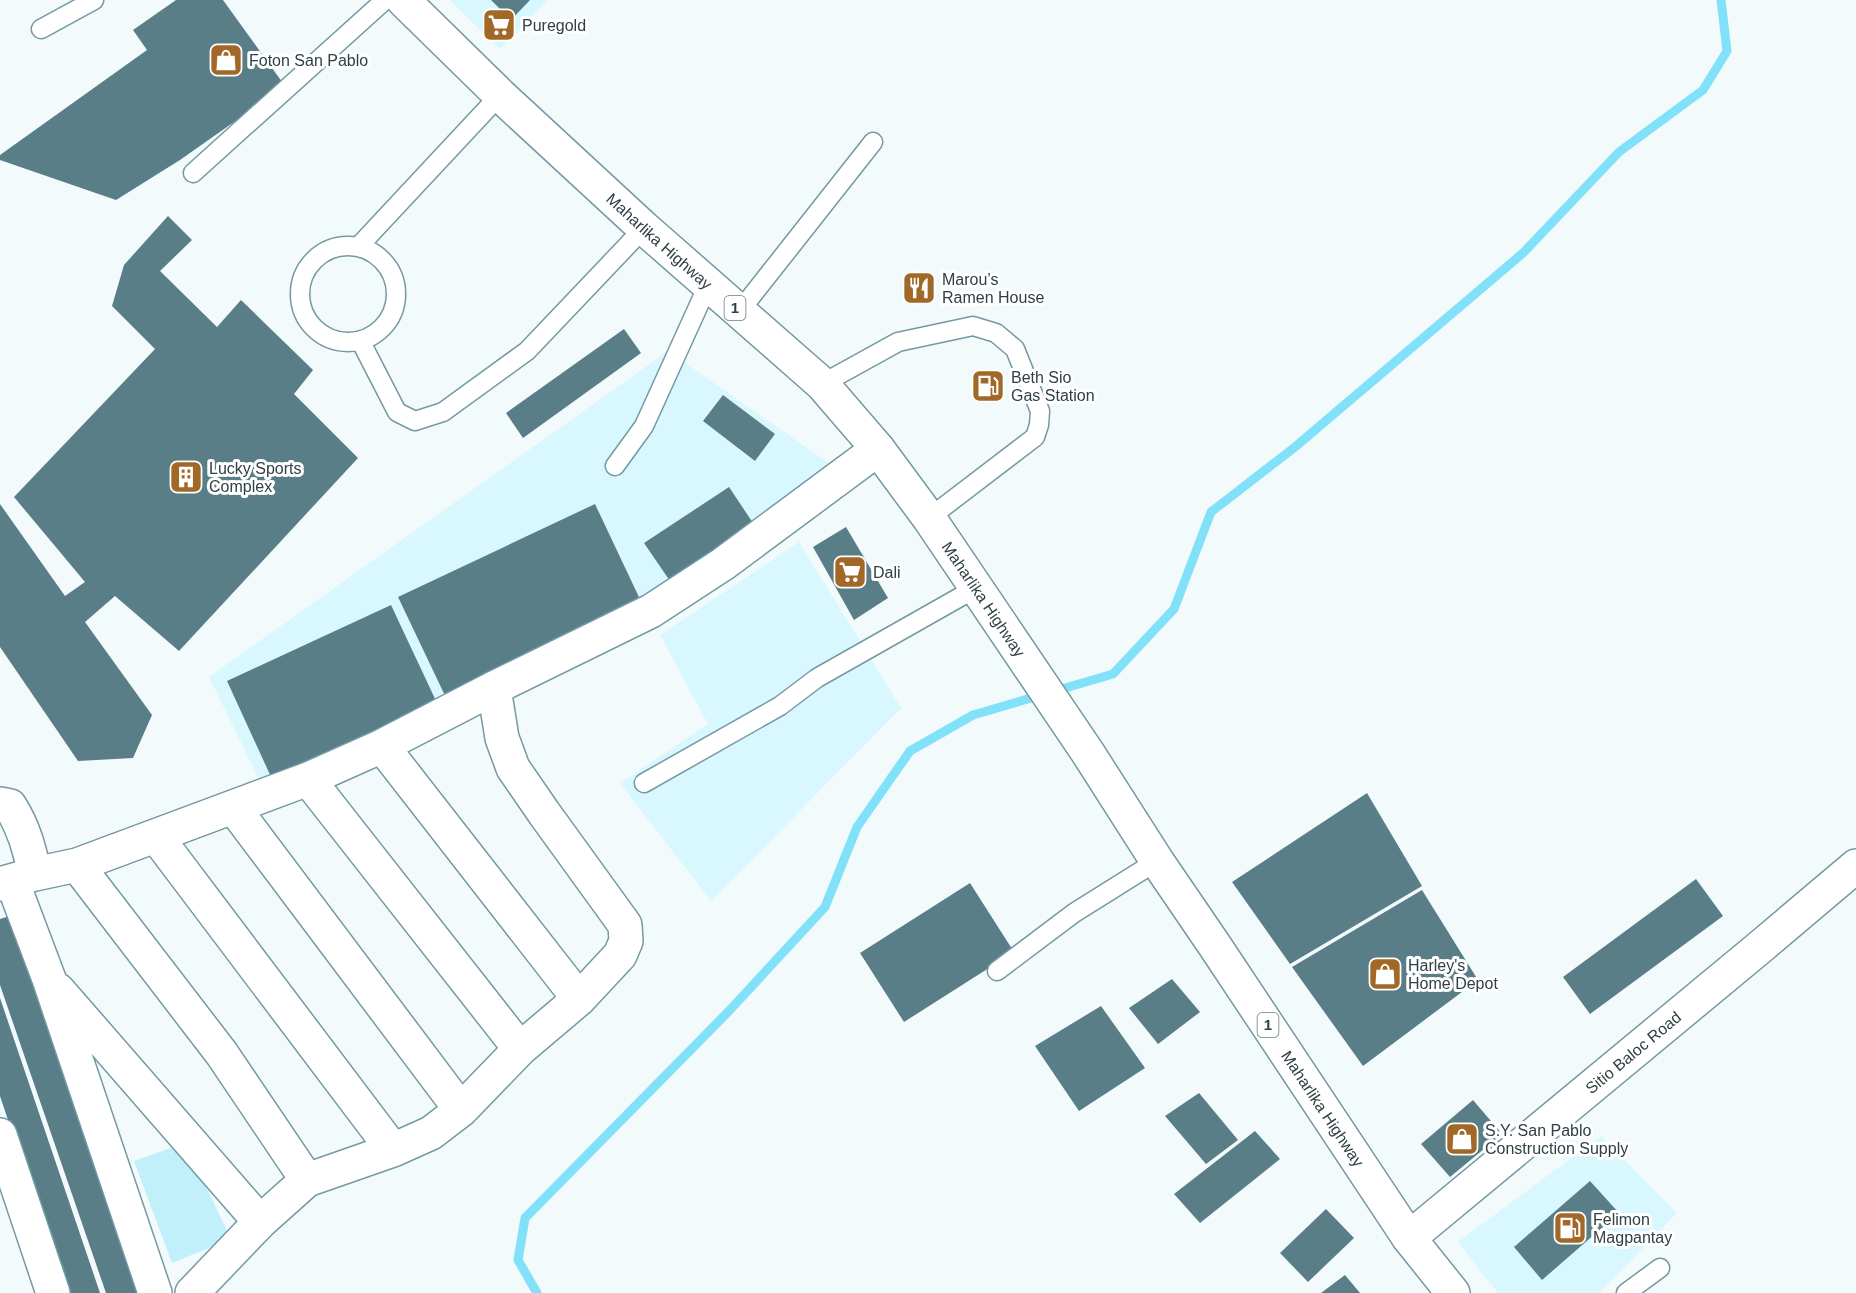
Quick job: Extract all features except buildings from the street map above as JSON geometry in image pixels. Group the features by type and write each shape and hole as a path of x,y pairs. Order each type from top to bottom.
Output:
{"street":[{"name":"Maharlika Highway","path":"403,0 500,95 644,228 822,384 878,449 929,518 1088,753 1157,861 1409,1238 1453,1293"},
{"path":"16,879 76,865 234,808 308,779 382,746 651,611 723,564 878,449"},
{"path":"192,1293 260,1222 307,1180 393,1150 430,1133 461,1110 520,1049 579,999 621,955 627,942 625,925 513,768 502,738 494,688"},
{"path":"382,746 579,999"},
{"path":"308,779 520,1049"},
{"path":"0,804 10,806 20,821 29,847 16,879 155,1293"},
{"path":"234,808 461,1110"},
{"path":"156,836 393,1150"},
{"path":"76,865 222,1054 307,1180"},
{"name":"Sitio Baloc Road","path":"1409,1238 1856,866"},
{"path":"49,979 260,1222"},
{"path":"0,1135 53,1293"}],"lane":[{"path":"41,29 93,0"},
{"path":"193,173 385,0"},
{"path":"359,246 500,95"},
{"path":"739,312 873,142"},
{"path":"361,342 397,412 415,420 443,412 527,351 644,228"},
{"path":"359,246 382,258 396,280 397,306 384,329 361,342 336,342 314,330 301,308 300,283 312,261 333,247 359,246"},
{"path":"615,466 644,426 708,285"},
{"path":"822,384 898,342 973,326 996,333 1015,348 1040,411 1035,437 929,518"},
{"path":"644,783 780,705 817,678 975,588"},
{"path":"997,971 1074,913 1157,861"},
{"path":"1626,1293 1660,1268"}],"shaded area":[{"name":"Puregold","path":"450,0 547,0 500,49"},
{"path":"668,351 840,471 646,613 264,789 209,677"},
{"path":"799,542 901,708 711,901 620,783 708,724 660,635"},
{"name":"Felimon Magpantay","path":"1601,1136 1677,1213 1599,1293 1498,1293 1458,1242"},
{"path":"185,1143 231,1239 172,1263 134,1161"}],"waterway":[{"path":"537,1293 518,1260 525,1218 728,1012 825,907 857,827 910,751 973,715 1113,674 1174,609 1211,512 1295,447 1523,253 1619,152 1703,90 1727,51 1721,0"}],"place":[{"name":"Puregold","path":"499,25"},
{"name":"Foton San Pablo","path":"226,60"},
{"name":"Marou’s Ramen House","path":"919,288"},
{"name":"Beth Sio Gas Station","path":"988,386"},
{"name":"Lucky Sports Complex","path":"186,477"},
{"name":"Dali","path":"850,572"},
{"name":"Harley's Home Depot","path":"1385,974"},
{"name":"S.Y. San Pablo Construction Supply","path":"1462,1139"},
{"name":"Felimon Magpantay","path":"1570,1228"}]}
